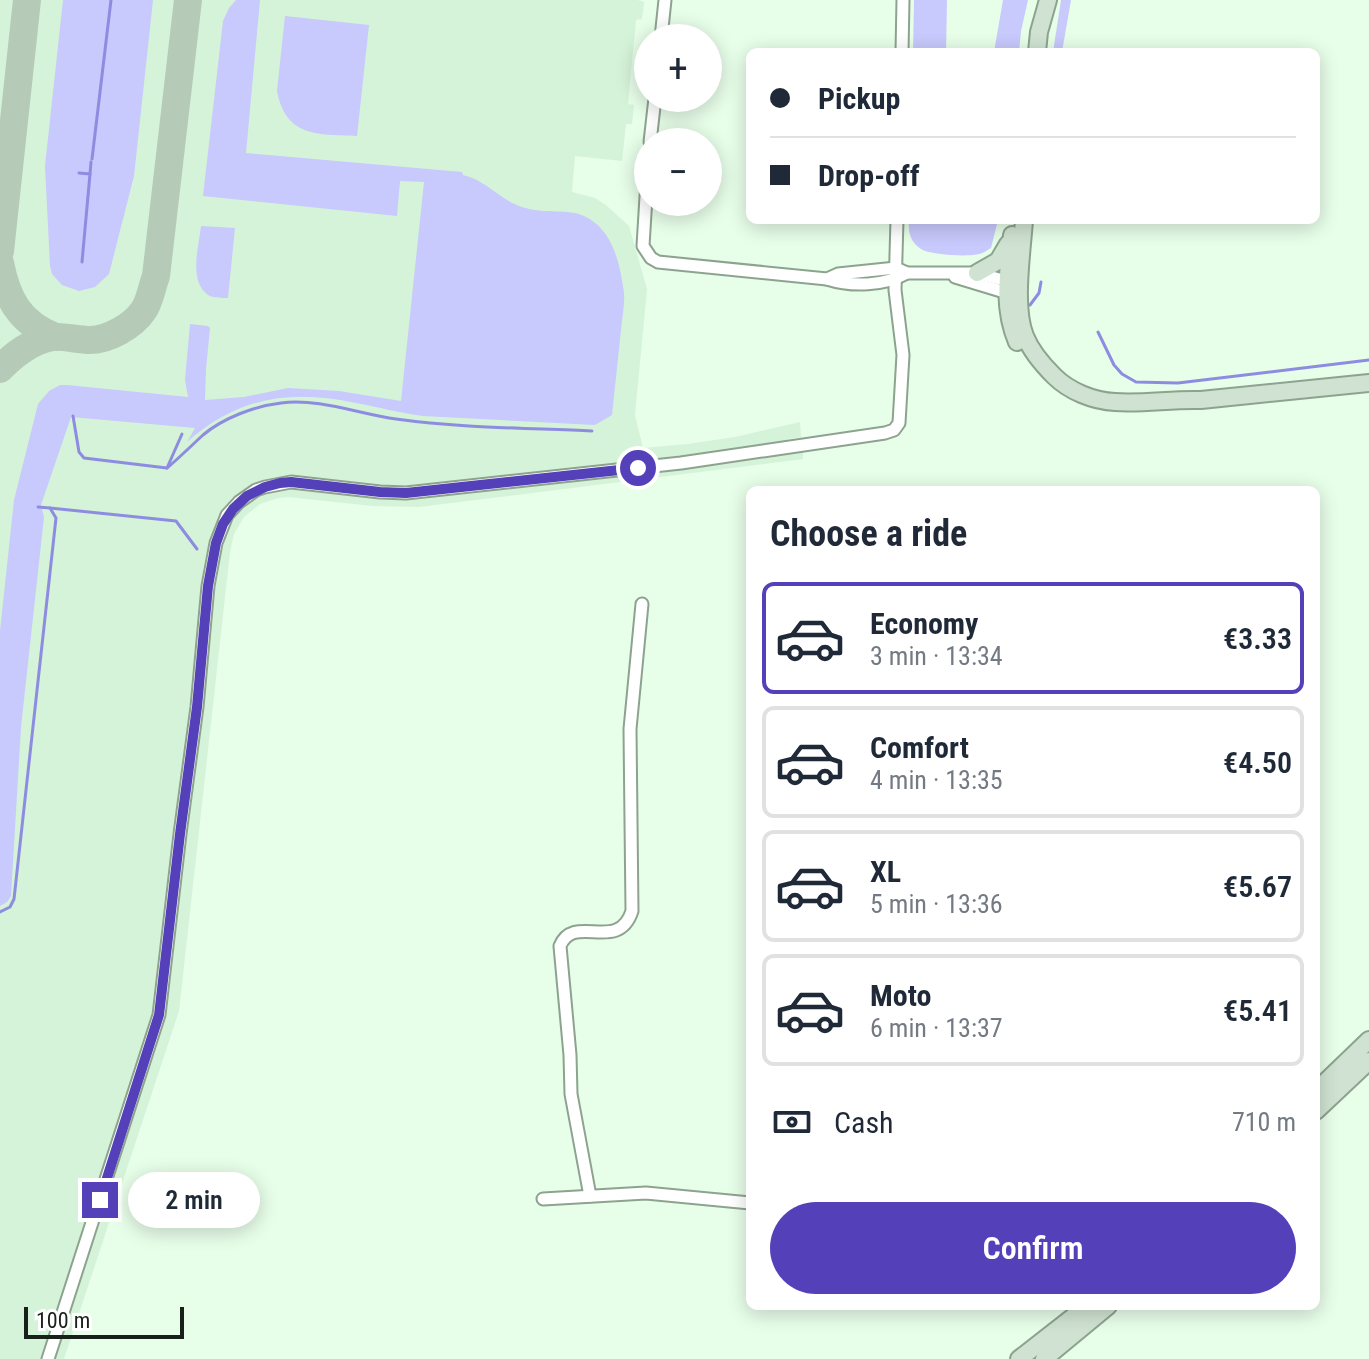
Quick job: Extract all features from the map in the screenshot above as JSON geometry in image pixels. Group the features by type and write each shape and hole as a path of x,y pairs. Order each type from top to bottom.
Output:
{"street":[{"path":"662,24 665,0"},
{"path":"902,48 903,0"},
{"path":"1037,48 1048,0"},
{"path":"645,216 643,246 658,262 827,279 849,284 885,282 899,273 977,273 1013,288"},
{"path":"48,1359 159,1015 197,707 208,586 216,543 227,515 247,496 280,483 406,493 681,463 894,430 899,423 903,355 897,224"},
{"path":"1023,224 1008,314 1016,341 1043,380 1064,396 1083,405 1116,412 1369,383"},
{"path":"1013,228 1013,288"},
{"path":"977,273 998,261 1013,228"},
{"path":"939,274 1013,288"},
{"path":"590,1196 571,1094 560,946 568,934 575,932 615,932 625,925 632,911 630,729 642,604"},
{"path":"1320,1087 1369,1040"},
{"path":"1320,1107 1369,1061"},
{"path":"543,1199 646,1193 746,1203"},
{"path":"1019,1359 1082,1310"},
{"path":"1044,1359 1103,1310"}],"shaded area":[{"path":"0,0 644,2 642,19 634,24 628,104 634,105 632,124 626,124 622,161 575,156 572,192 595,198 629,226 647,289 635,415 643,448 735,437 800,422 801,437 788,439 790,452 803,452 803,459 419,507 278,498 260,504 244,517 234,534 230,552 179,1011 64,1359 0,1359"},
{"path":"63,0 153,0 134,176 109,274 95,287 79,291 62,285 52,274 50,266 45,166"},
{"path":"236,0 260,0 246,153 462,172 514,204 539,211 581,215 597,224 610,241 618,261 624,297 612,415 595,425 423,416 332,399 287,397 245,406 206,427 187,442 195,428 71,417 41,505 44,517 21,727 11,896 0,906 0,631 14,500 38,404 49,391 60,385 188,397 185,380 190,324 210,328 205,400 244,397 288,388 339,391 401,401 424,182 400,181 397,216 203,196 223,21"},
{"path":"914,0 947,0 946,48 913,48"},
{"path":"1003,0 1028,0 1019,48 995,48"},
{"path":"1061,0 1071,0 1063,48 1054,48"},
{"path":"285,16 369,25 357,136 317,133 296,125 288,118 277,91"},
{"path":"909,224 997,224 991,248 981,254 967,255 921,249 914,243"},
{"path":"201,226 235,228 228,298 208,295 198,281 196,263"}],"waterway":[{"path":"92,159 111,0"},
{"path":"79,173 90,174 91,162"},
{"path":"82,262 90,174"},
{"path":"1030,305 1039,293 1041,282"},
{"path":"1098,332 1114,365 1136,382 1178,383 1369,360"},
{"path":"167,468 220,423 250,410 281,403 310,403 396,419 444,424 592,431"},
{"path":"73,416 79,452 84,458 167,468 182,434"},
{"path":"0,912 10,907 14,899 56,518 50,508 38,507"},
{"path":"50,508 176,521 197,549"}],"taxiway":[{"path":"0,251 27,0"},
{"path":"0,369 38,341 57,337 90,340 112,335 139,317 145,307 156,276 188,0"},
{"path":"0,263 6,288 17,308 32,324 55,337"}],"route":[{"path":"100,1200 159,1015 197,707 208,586 216,543 227,515 256,490 280,483 406,493 638,468"}]}
